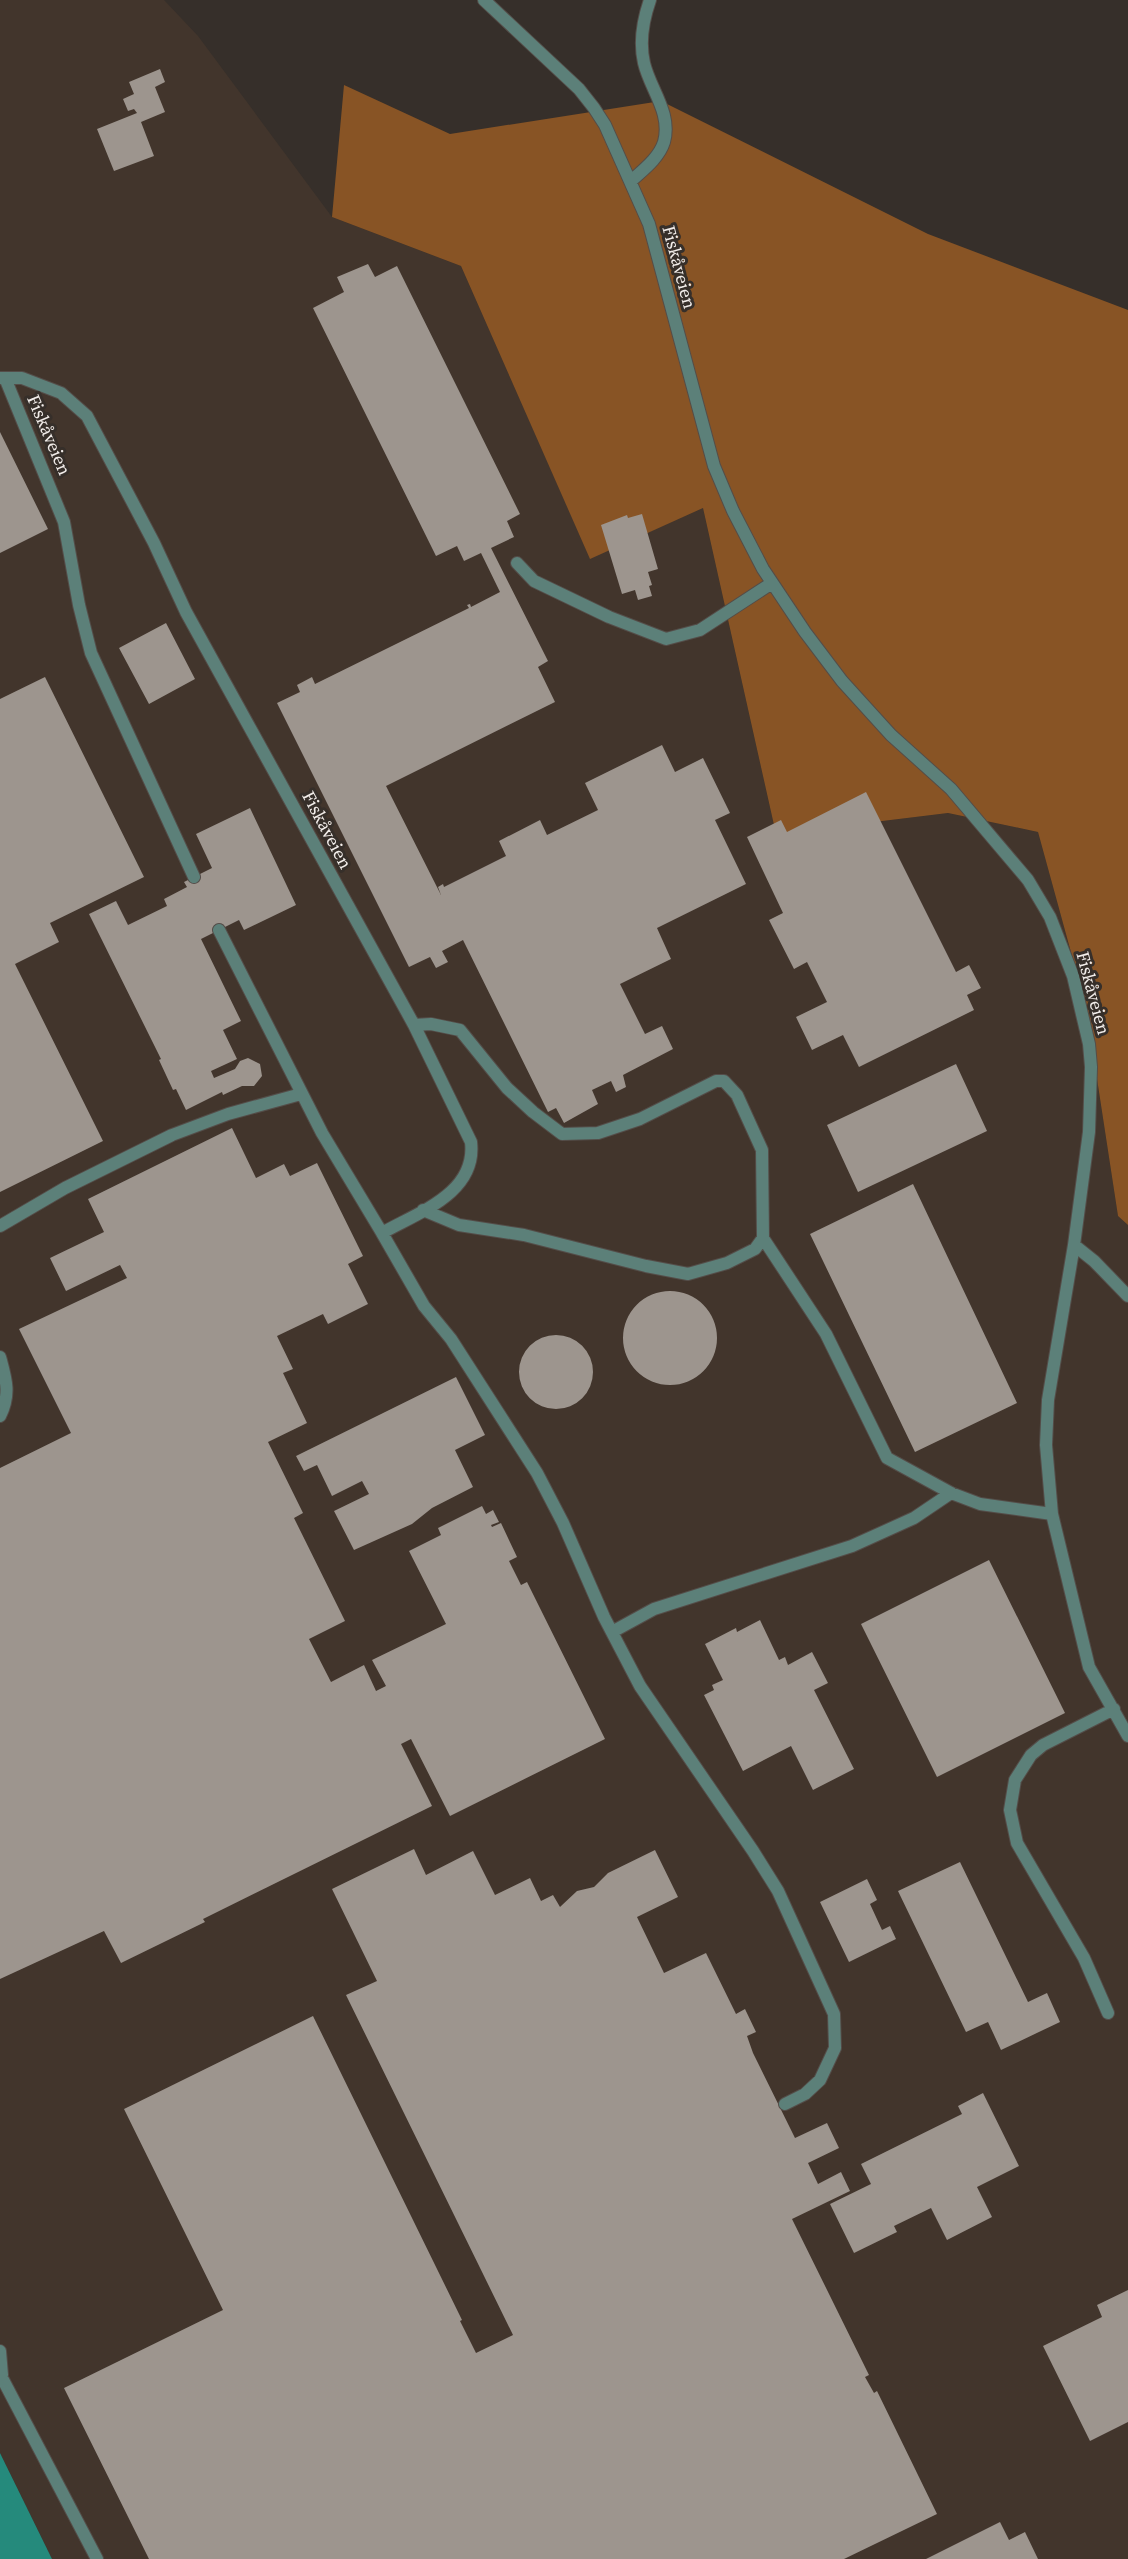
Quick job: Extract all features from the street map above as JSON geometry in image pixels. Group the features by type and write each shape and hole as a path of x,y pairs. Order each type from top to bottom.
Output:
{"lane":[{"name":"Fiskåveien","path":"484,0 579,89 594,108 632,180 649,224 714,466 733,511 772,583 842,681 891,735 951,789 1028,880 1050,917 1075,984 1089,1044 1091,1068 1089,1132 1046,1422 1052,1514 1089,1667 1128,1736"},
{"path":"632,180 650,164 660,150 665,134 661,106 643,56 641,37 650,0"},
{"name":"Fiskåveien","path":"194,877 91,653 64,522 3,378 22,378 61,393 87,416 154,543 186,612 414,1025 471,1142 473,1154 464,1179 450,1196 423,1210"},
{"path":"518,563 534,582 609,617 666,639 700,630 772,583"},
{"path":"219,930 322,1133 424,1306 451,1340 537,1473 563,1522 612,1632 640,1686 778,1891 834,2014 835,2048 820,2080 805,2094 785,2104"},
{"path":"414,1025 431,1024 460,1030 507,1088 562,1134 598,1133 640,1119 716,1081 724,1081 737,1095 762,1150 763,1238 826,1334 887,1458 951,1493 981,1504 1052,1514"},
{"path":"0,1226 65,1188 172,1135 228,1114 302,1094"},
{"path":"382,1233 423,1210 459,1225 524,1235 646,1266 688,1274 727,1263 755,1249 763,1238"},
{"path":"1074,1245 1094,1261 1128,1296"},
{"path":"0,1357 8,1389 7,1401 0,1416"},
{"path":"612,1632 654,1609 852,1546 914,1518 951,1493"},
{"path":"1107,2013 1084,1958 1017,1844 1010,1810 1015,1780 1031,1755 1043,1745 1114,1709"},
{"path":"0,2351 1,2375 97,2559"}],"shaded area":[{"path":"0,0 164,0 198,36 332,217 461,266 590,558 703,508 776,834 948,813 1038,832 1086,1007 1118,1216 1128,1225 1128,2559 52,2559 0,2453"},
{"path":"344,85 450,134 661,101 928,234 1128,310 1128,1225 1118,1216 1086,1007 1038,832 948,813 776,834 703,508 590,559 461,266 332,217"}],"water":[{"path":"0,2453 52,2559 0,2559"}],"building":[{"path":"160,69 165,82 155,87 165,112 141,122 154,156 114,171 97,129 137,113 134,109 128,111 123,99 134,94 129,82"},
{"path":"368,264 375,277 397,266 520,514 507,521 514,537 491,548 548,661 538,667 555,702 386,786 441,895 438,887 443,884 444,887 506,856 499,841 540,820 547,835 598,810 585,783 662,745 675,772 703,758 730,813 715,820 746,884 657,928 671,959 620,984 645,1034 662,1026 673,1049 623,1075 626,1087 616,1092 611,1081 592,1090 598,1104 564,1123 556,1108 548,1112 463,940 442,951 448,962 436,968 430,957 409,967 277,703 300,692 297,685 312,677 315,684 469,608 467,605 470,604 471,607 500,592 481,553 464,561 457,546 436,556 313,308 344,292 337,277"},
{"path":"0,432 48,529 0,553"},
{"path":"642,514 658,569 648,572 652,585 649,586 652,596 638,600 635,590 622,594 601,525 627,515 628,518"},
{"path":"166,623 195,679 149,704 119,648"},
{"path":"45,677 144,877 50,923 59,942 15,964 103,1141 0,1192 0,699"},
{"path":"866,792 956,972 969,965 981,988 967,995 974,1010 859,1067 843,1035 812,1050 796,1017 827,1002 807,962 794,969 769,920 783,913 747,837 781,820 787,832"},
{"path":"250,808 296,905 244,930 239,920 201,939 241,1021 223,1030 237,1059 211,1071 214,1078 235,1069 240,1061 248,1058 260,1064 262,1076 254,1086 242,1086 223,1095 222,1092 186,1110 176,1089 173,1090 159,1060 161,1059 89,914 116,901 128,925 167,906 164,899 187,887 184,882 212,868 196,834"},
{"path":"956,1064 987,1131 858,1192 827,1125"},
{"path":"232,1128 256,1178 284,1164 290,1176 317,1163 363,1256 348,1264 368,1304 328,1324 323,1314 277,1336 293,1369 283,1373 307,1423 268,1442 303,1513 294,1518 345,1621 309,1639 331,1682 364,1665 376,1691 386,1686 372,1660 446,1624 409,1551 441,1535 438,1528 482,1506 486,1514 493,1510 499,1522 491,1525 492,1527 501,1523 517,1557 509,1561 521,1585 527,1582 605,1739 450,1816 411,1739 401,1744 432,1806 203,1919 205,1922 121,1963 104,1931 0,1979 0,1468 71,1433 19,1329 127,1278 120,1265 66,1291 50,1258 104,1232 88,1199"},
{"path":"913,1184 1017,1403 915,1452 810,1234"},
{"path":"670,1291 688,1295 703,1305 713,1320 717,1338 713,1356 703,1371 688,1381 670,1385 652,1381 637,1371 627,1356 623,1338 627,1320 637,1305 652,1295"},
{"path":"556,1335 570,1338 582,1346 590,1358 593,1372 590,1386 582,1398 570,1406 556,1409 542,1406 530,1398 522,1386 519,1372 522,1358 530,1346 542,1338"},
{"path":"456,1377 485,1435 455,1450 473,1487 432,1508 412,1524 354,1550 334,1511 369,1494 362,1481 332,1496 317,1465 304,1471 296,1456"},
{"path":"989,1560 1065,1713 937,1777 861,1624"},
{"path":"760,1620 779,1660 785,1657 788,1665 812,1652 828,1683 814,1690 854,1769 813,1790 791,1746 743,1771 704,1695 714,1690 712,1685 723,1680 705,1644 736,1628 737,1632"},
{"path":"414,1849 426,1875 473,1851 495,1895 530,1878 541,1901 553,1895 560,1907 577,1891 594,1887 608,1873 655,1850 678,1897 637,1917 664,1973 706,1953 736,2014 745,2009 756,2032 747,2036 753,2053 795,2138 827,2123 839,2148 808,2163 818,2184 841,2172 850,2191 792,2219 869,2375 865,2377 874,2393 877,2391 937,2514 844,2559 149,2559 64,2388 223,2310 124,2109 313,2016 476,2353 513,2335 346,1995 377,1981 332,1889"},
{"path":"960,1862 1028,2002 1047,1993 1060,2022 1001,2050 988,2022 966,2032 898,1891"},
{"path":"867,1879 877,1900 870,1904 882,1930 890,1926 896,1939 849,1962 820,1902"},
{"path":"983,2093 1019,2166 977,2187 992,2217 947,2240 931,2208 894,2226 897,2232 854,2253 830,2204 871,2184 861,2164 962,2114 958,2106"},
{"path":"1128,2290 1128,2422 1090,2441 1043,2346 1102,2317 1097,2305"},
{"path":"1000,2522 1009,2540 1025,2532 1038,2559 926,2559"}]}
